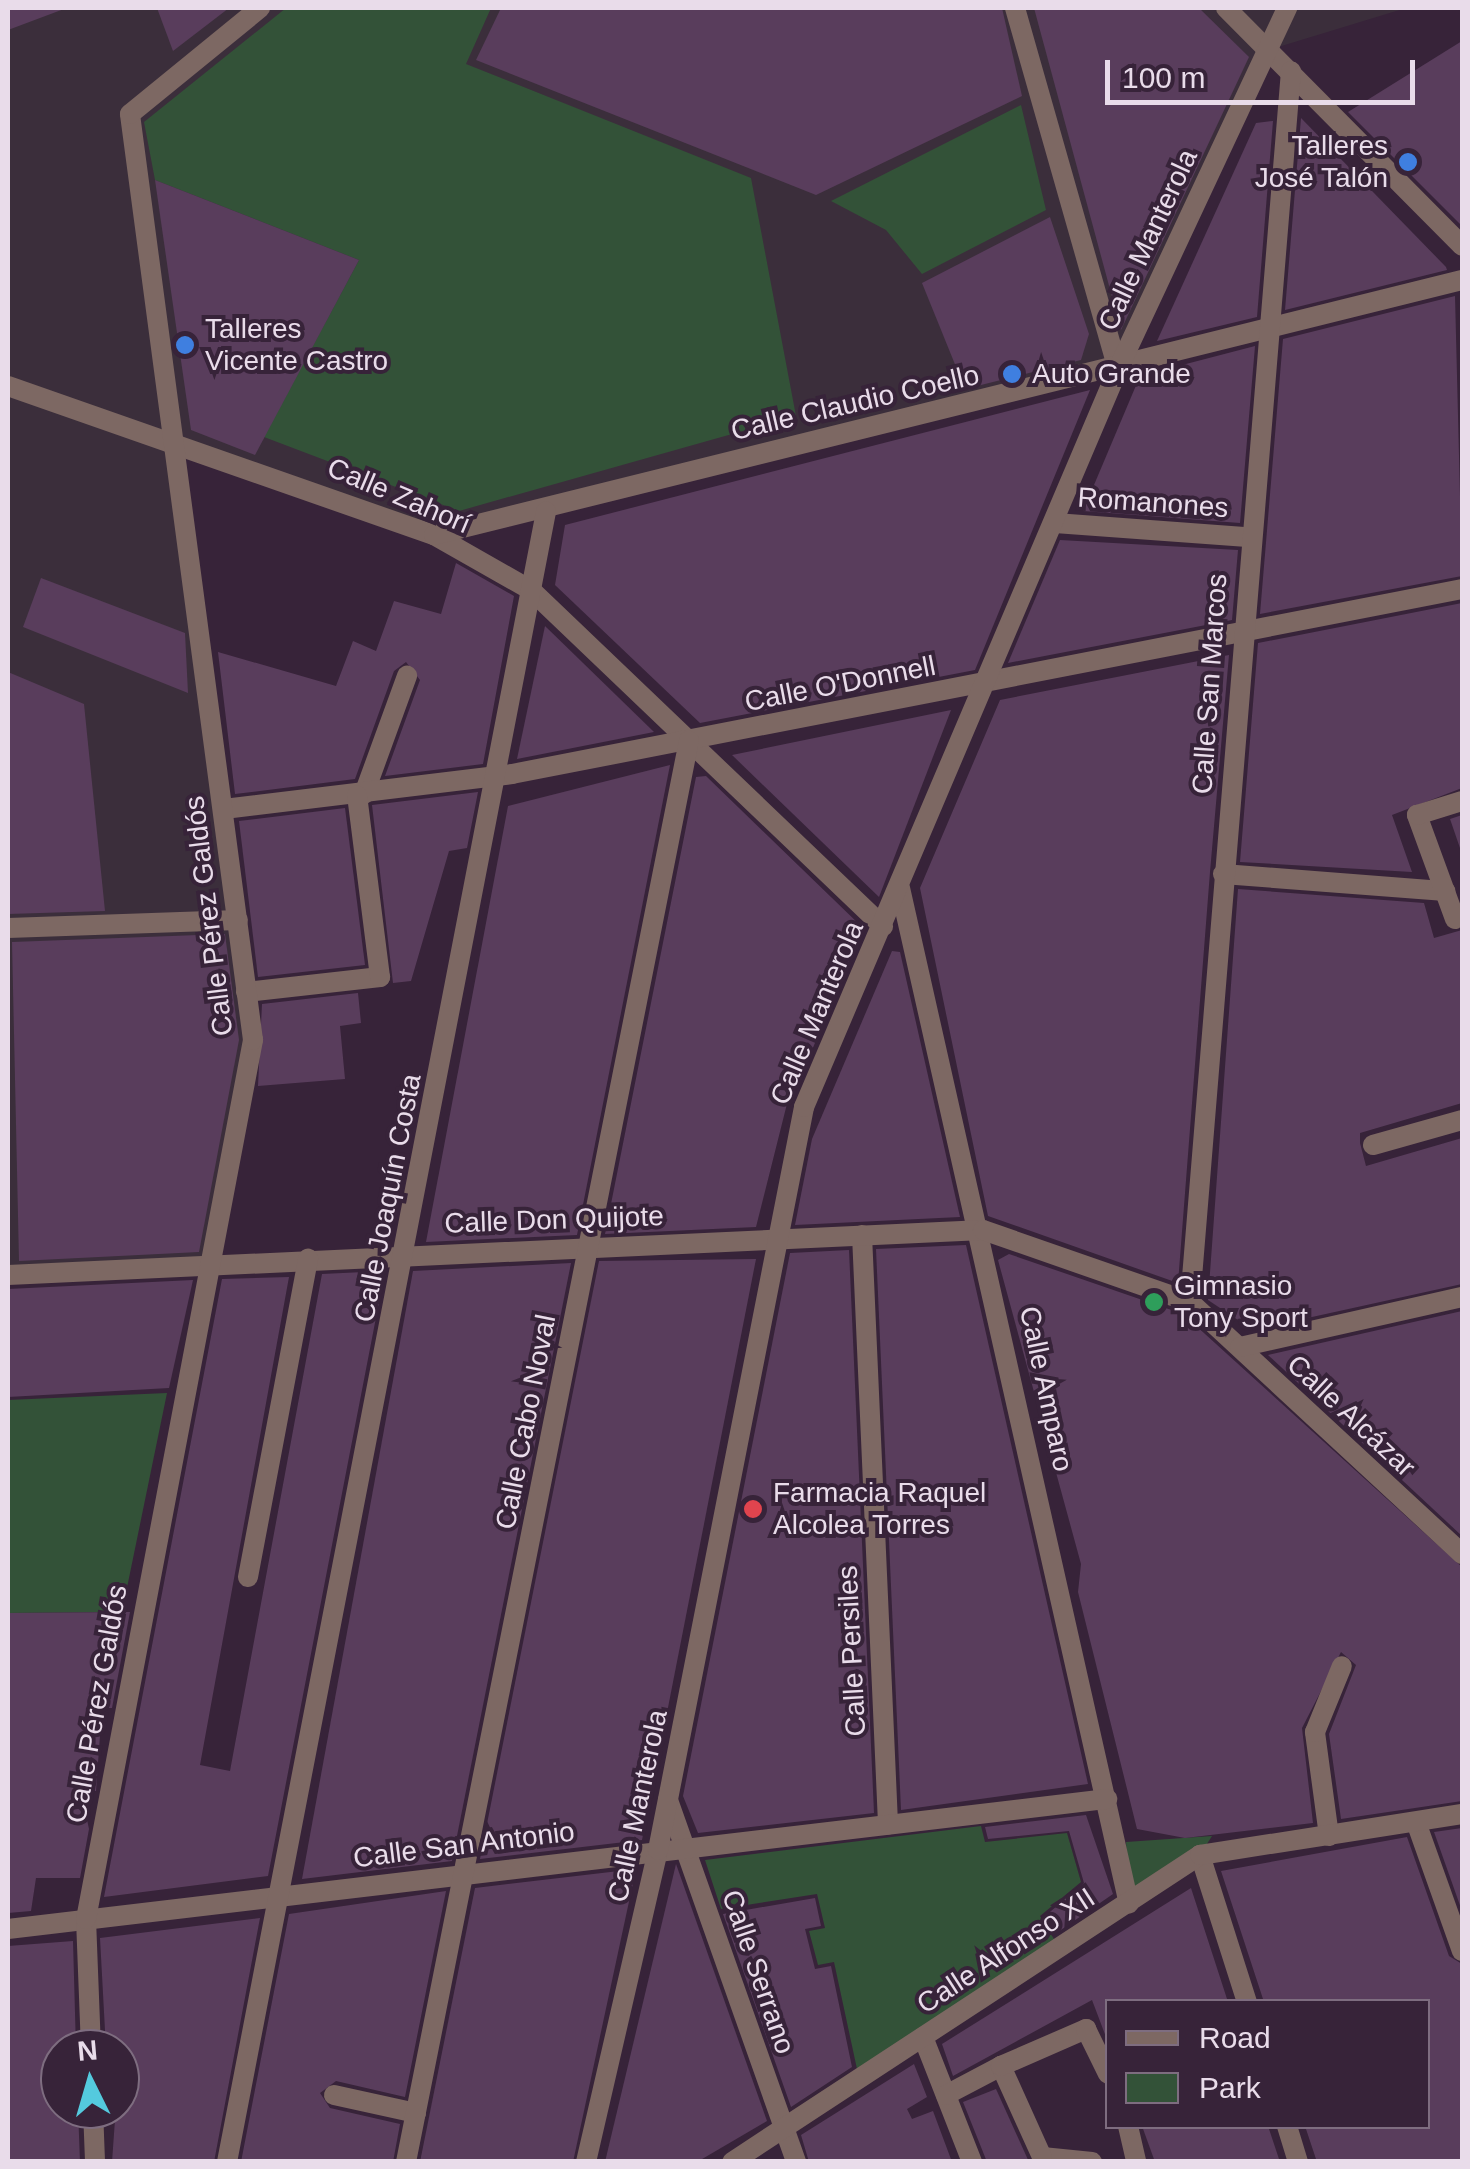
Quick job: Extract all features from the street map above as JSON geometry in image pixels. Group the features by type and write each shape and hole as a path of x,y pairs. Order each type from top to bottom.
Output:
{"street":[{"name":"Calle Pérez Galdós","path":"89,2029 86,1919 206,1266 253,1040 130,114 260,8"},
{"path":"1015,8 1118,369"},
{"path":"1226,8 1462,246"},
{"name":"Calle Manterola","path":"586,2162 658,1850 804,1107 990,683 1118,369 1287,8"},
{"name":"Calle San Marcos","path":"1190,1302 1244,635 1247,537 1291,71"},
{"name":"Calle Claudio Coello","path":"434,536 546,512 1462,280"},
{"name":"Calle Zahorí","path":"8,386 172,436 434,536 531,590 883,926"},
{"name":"Calle Joaquín Costa","path":"227,2162 283,1894 546,512"},
{"name":"Romanones","path":"1056,523 1247,537"},
{"name":"Calle O'Donnell","path":"224,808 496,777 1244,635 1462,589"},
{"path":"246,992 380,978 361,794 407,676"},
{"name":"Calle Cabo Noval","path":"406,2162 691,741"},
{"path":"1455,919 1417,815 1462,802"},
{"path":"1223,874 1444,891"},
{"name":"Calle Amparo","path":"900,888 983,1230 1129,1904"},
{"path":"8,928 238,920"},
{"path":"1373,1145 1462,1120"},
{"name":"Calle Don Quijote","path":"8,1256 8,1274 406,1253 983,1230"},
{"name":"Calle Alcázar","path":"983,1230 1190,1302 1462,1554"},
{"name":"Calle Persiles","path":"862,1235 888,1824"},
{"path":"248,1578 308,1259"},
{"path":"1240,1347 1462,1297"},
{"path":"1329,1836 1315,1732 1342,1666"},
{"name":"Calle San Antonio","path":"8,1929 1107,1799"},
{"name":"Calle Serrano","path":"668,1800 796,2162"},
{"name":"Calle Alfonso XII","path":"732,2162 1200,1855 1462,1814"},
{"path":"1416,1822 1462,1951"},
{"path":"1200,1855 1245,1999"},
{"path":"946,2095 1086,2029 1105,2068"},
{"path":"923,2037 972,2162"},
{"path":"1001,2066 1042,2157 1092,2162"},
{"path":"334,2095 416,2113"},
{"path":"93,2129 94,2162"},
{"path":"1129,2129 1136,2162"},
{"path":"1287,2129 1298,2162"}],"shaded area":[{"path":"8,8 1406,8 1268,50 1118,369 434,535 172,437 253,1040 206,1265 8,1275"}],"green space":[{"path":"286,8 491,8 466,64 751,178 796,416 459,511 264,437 359,260 155,180 144,122"},
{"path":"1021,105 1046,210 922,274 886,230 831,201"},
{"path":"167,1393 122,1612 8,1613 8,1400"},
{"path":"981,1826 985,1842 1067,1833 1081,1882 1040,1916 1057,1944 857,2069 834,1962 818,1965 809,1931 825,1928 817,1894 721,1909 705,1860"},
{"path":"1212,1836 1200,1855 1129,1904 1126,1842"}],"building":[{"path":"8,8 64,8 64,9 8,30"},
{"path":"157,8 229,8 173,51"},
{"path":"501,8 1002,8 1022,96 816,195 476,60"},
{"path":"1034,8 1199,8 1249,57 1121,330"},
{"path":"1462,41 1462,226 1348,112"},
{"path":"1301,118 1446,267 1447,270 1285,310"},
{"path":"1273,121 1257,317 1157,341 1256,123"},
{"path":"155,180 359,260 255,455 191,430"},
{"path":"1050,217 1089,334 1081,360 965,389 922,283"},
{"path":"1455,296 1462,576 1260,614 1283,339"},
{"path":"1255,346 1240,523 1083,511 1140,376"},
{"path":"1090,390 975,670 700,723 555,585 565,525"},
{"path":"1060,540 1238,550 1232,620 1008,663"},
{"path":"456,563 514,596 483,764 385,776 420,680 406,662 394,671 355,779 235,794 218,652 336,686 353,641 376,651 394,601 441,614"},
{"path":"41,578 185,633 188,693 23,627"},
{"path":"1462,603 1462,788 1392,815 1412,872 1240,862 1258,643"},
{"path":"545,626 654,732 517,759"},
{"path":"1229,655 1178,1283 988,1216 920,888 1000,700"},
{"path":"8,672 84,704 105,911 8,914"},
{"path":"951,710 879,897 732,755"},
{"path":"670,765 577,1235 426,1242 508,806"},
{"path":"706,776 863,928 807,1062 798,1060 756,1227 605,1234 696,777"},
{"path":"478,792 467,848 449,851 411,981 393,983 372,805"},
{"path":"345,808 365,965 258,977 239,821"},
{"path":"1462,815 1462,848 1460,848 1450,819"},
{"path":"1238,889 1424,903 1434,938 1462,930 1462,1103 1360,1133 1360,1143 1366,1166 1462,1138 1462,1284 1253,1330 1208,1300"},
{"path":"225,934 239,1040 199,1252 19,1261 12,942"},
{"path":"892,951 900,952 960,1217 795,1225 812,1139"},
{"path":"358,993 361,1023 340,1026 345,1079 258,1086 262,1004"},
{"path":"966,1245 1088,1784 901,1810 876,1249"},
{"path":"849,1250 874,1813 698,1833 683,1796 790,1253"},
{"path":"1009,1254 1183,1314 1462,1567 1462,1801 1341,1819 1329,1734 1356,1665 1341,1652 1302,1728 1313,1823 1185,1838 1137,1829 1078,1592 1081,1564 998,1260"},
{"path":"756,1259 642,1840 480,1859 599,1261"},
{"path":"571,1263 452,1861 302,1879 413,1271"},
{"path":"385,1271 268,1876 104,1897 222,1279 289,1277 200,1765 230,1771 322,1274"},
{"path":"193,1280 169,1388 8,1397 8,1289"},
{"path":"1462,1311 1462,1536 1268,1355"},
{"path":"130,1612 112,1708 102,1708 96,1791 81,1791 89,1829 80,1878 36,1878 31,1911 8,1913 8,1613"},
{"path":"1086,1815 1113,1894 1055,1934 1044,1917 1084,1883 1069,1831 988,1839 985,1827"},
{"path":"1462,1828 1462,1911 1434,1832"},
{"path":"1407,1837 1449,1956 1462,1964 1462,2162 1317,2162 1306,2129 1430,2129 1430,1999 1263,1999 1221,1871"},
{"path":"676,1864 767,2121 697,2162 605,2162"},
{"path":"636,1869 573,2162 420,2162 475,1888"},
{"path":"1191,1888 1227,1999 1105,1999 1105,2034 1092,2000 953,2076 942,2044"},
{"path":"446,1891 405,2097 336,2081 320,2093 330,2108 400,2124 393,2162 241,2162 289,1914"},
{"path":"815,1898 821,1926 805,1929 815,1969 831,1966 852,2067 791,2107 723,1914"},
{"path":"260,1918 214,2162 112,2162 114,2129 140,2129 140,2029 105,2029 100,1938"},
{"path":"73,1941 75,2029 40,2029 40,2129 79,2129 80,2162 8,2162 8,1946"},
{"path":"914,2064 927,2097 907,2109 912,2119 933,2111 952,2162 809,2162 801,2135"},
{"path":"996,2089 1029,2162 987,2162 963,2102"},
{"path":"1143,2129 1269,2129 1280,2162 1155,2162"}],"place":[{"name":"Talleres José Talón","path":"1408,162"},
{"name":"Talleres Vicente Castro","path":"185,345"},
{"name":"Auto Grande","path":"1012,374"},
{"name":"Gimnasio Tony Sport","path":"1154,1302"},
{"name":"Farmacia Raquel Alcolea Torres","path":"753,1509"}]}
